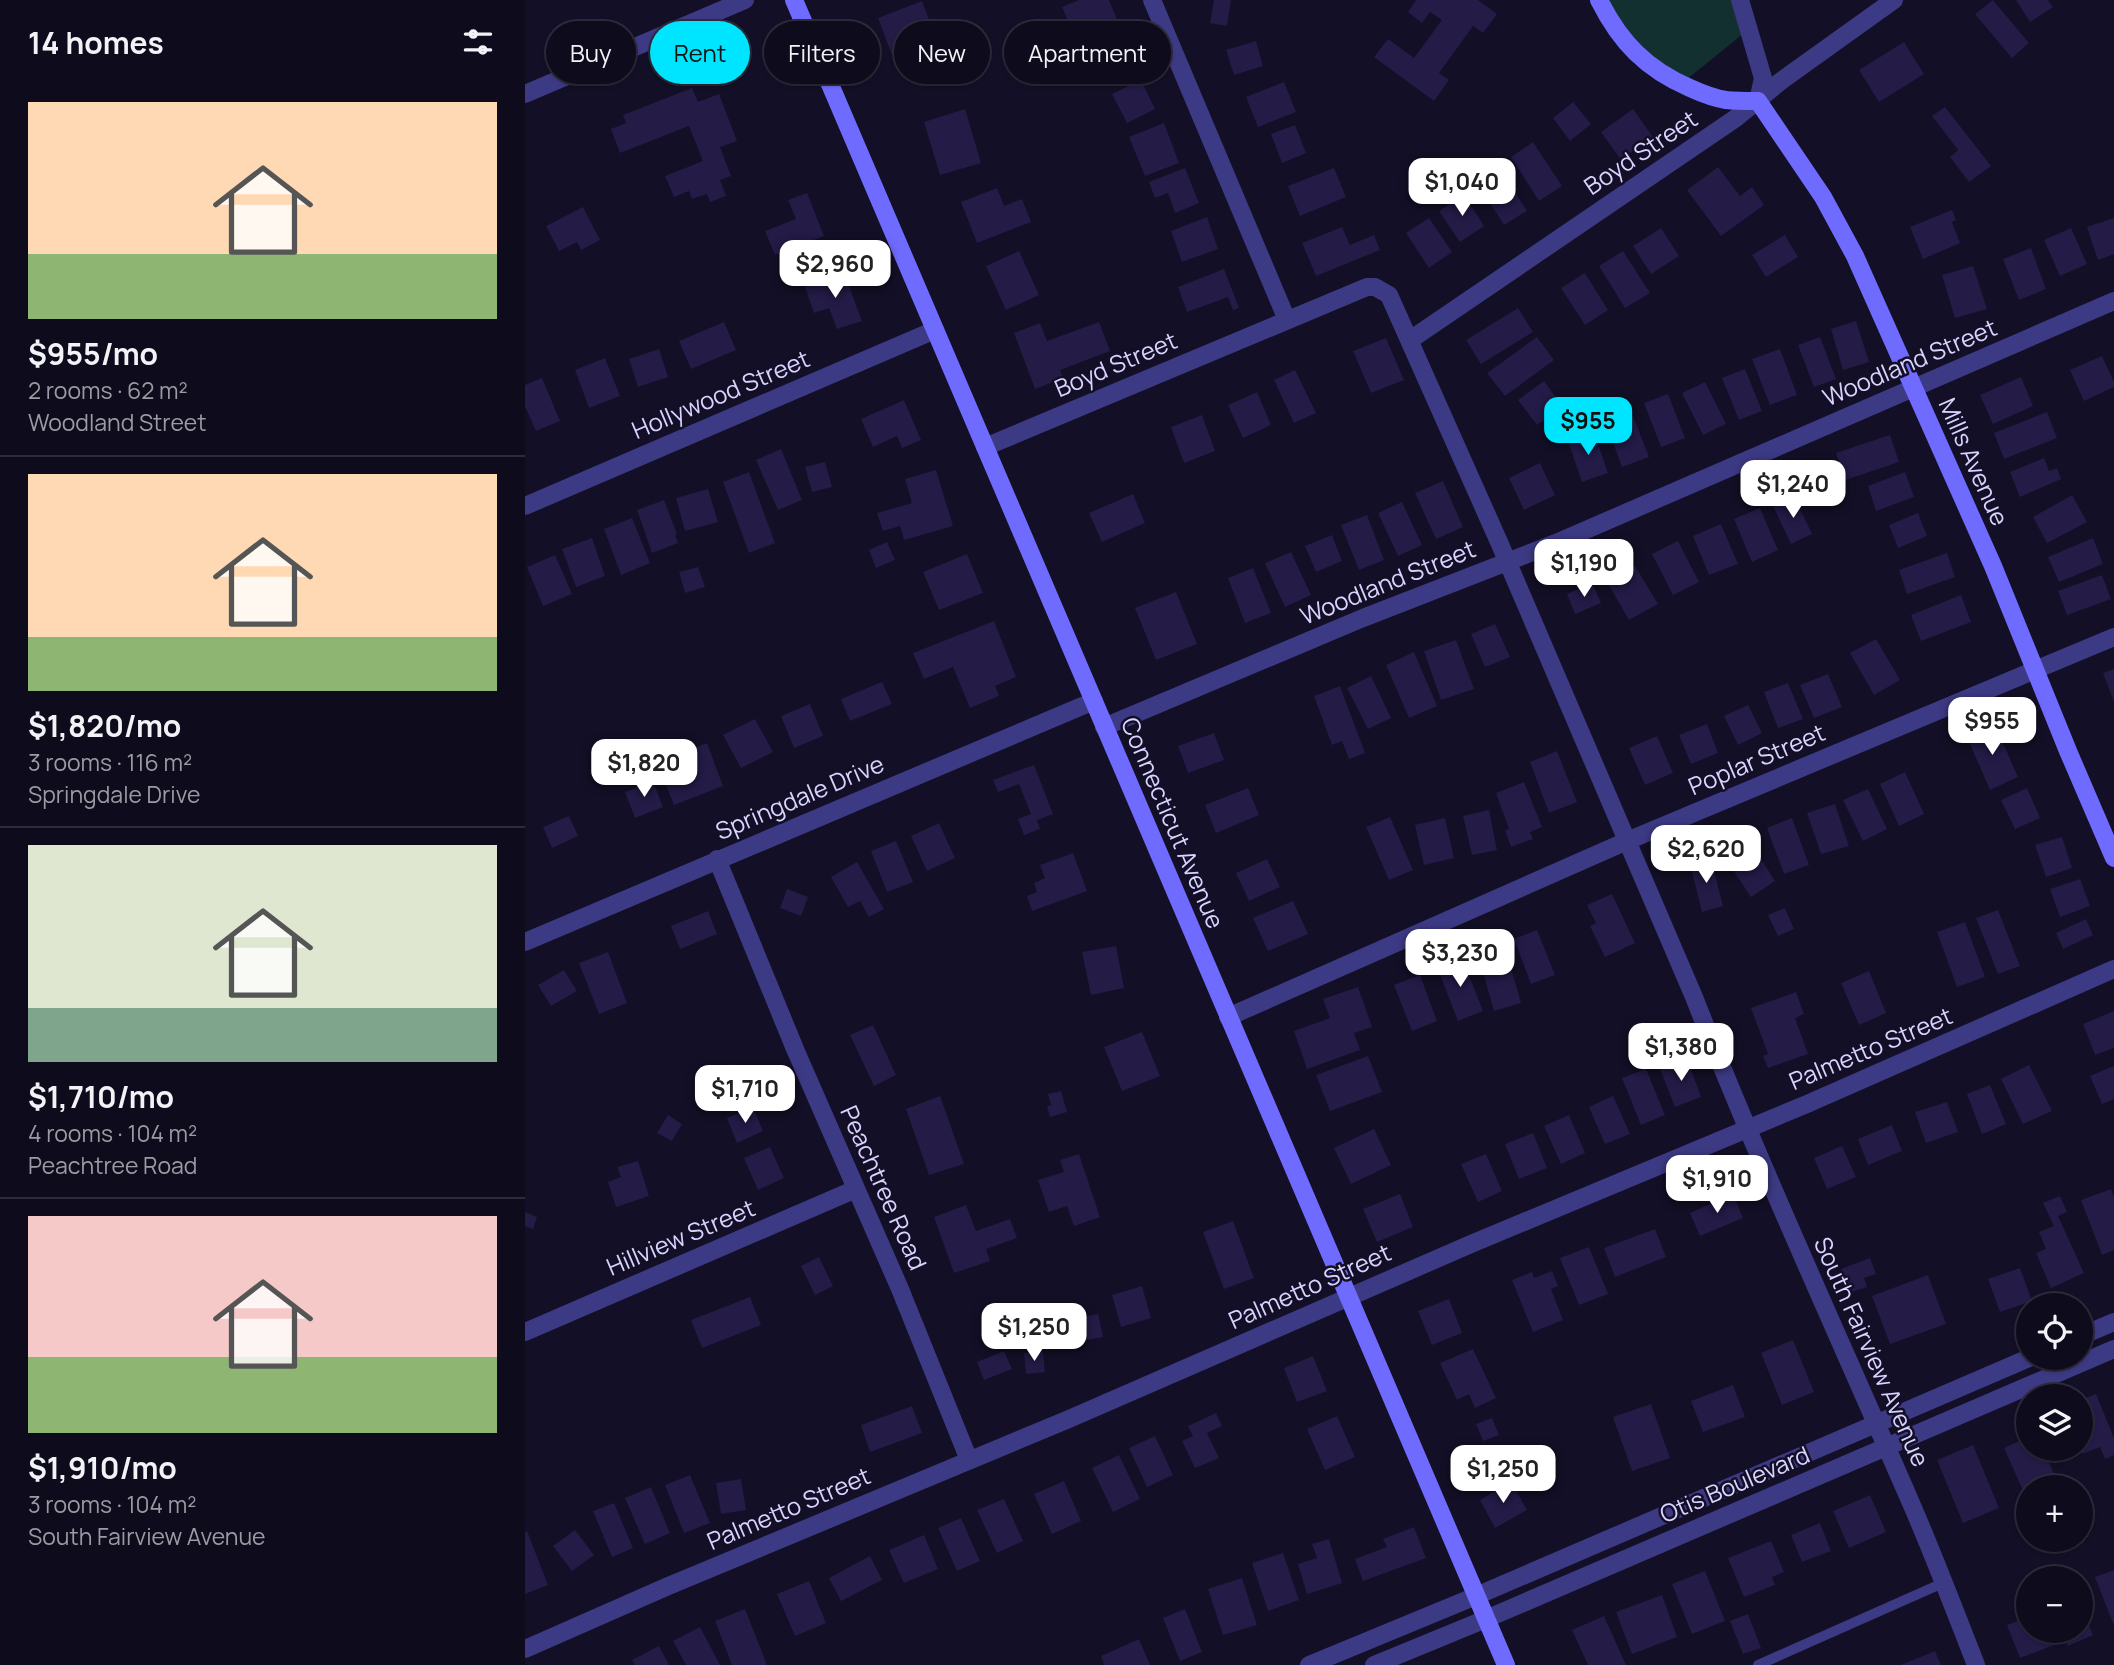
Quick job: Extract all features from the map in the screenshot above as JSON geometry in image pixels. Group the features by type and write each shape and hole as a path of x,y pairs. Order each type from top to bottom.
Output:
{"street":[{"path":"525,94 745,0"},
{"name":"Connecticut Avenue","path":"794,0 1506,1665"},
{"path":"1152,0 1287,320"},
{"path":"1599,0 1610,23 1625,42 1660,72 1681,84 1724,100 1758,101 1763,78 1740,0"},
{"name":"Boyd Street","path":"1410,340 1736,118 1781,81 1894,0"},
{"name":"Mills Avenue","path":"1758,101 1840,226 1993,566 2114,858"},
{"name":"Boyd Street","path":"985,447 1367,287 1384,291"},
{"name":"South Fairview Avenue","path":"1384,291 1393,301 1507,562 1886,1447 1976,1665"},
{"name":"Woodland Street","path":"1104,727 1363,618 1556,543 2114,301"},
{"name":"Hollywood Street","path":"525,506 935,330"},
{"name":"Poplar Street","path":"1228,1017 1627,841 2114,638"},
{"name":"Springdale Drive","path":"525,942 1094,701"},
{"name":"Peachtree Road","path":"717,859 795,1049 900,1289 969,1460"},
{"name":"Palmetto Street","path":"525,1649 1471,1244 1933,1050 2114,969"},
{"name":"Hillview Street","path":"525,1332 856,1189"},
{"path":"2093,1331 2114,1322"},
{"name":"Otis Boulevard","path":"1374,1665 2114,1349"},
{"name":"Otis Boulevard","path":"1309,1665 2016,1364"}],"lane":[{"path":"1758,1665 1943,1583"}],"green space":[{"path":"1599,0 1740,0 1749,29 1681,84 1660,72"}],"building":[{"path":"1079,0 1109,0 1118,21 1068,21 1062,7"},
{"path":"1214,0 1231,0 1227,26 1210,23"},
{"path":"1416,0 1478,0 1497,14 1483,33 1473,26 1439,73 1449,80 1434,101 1374,57 1388,39 1414,58 1442,20 1430,12 1422,23 1408,12"},
{"path":"1993,0 2029,43 2012,58 1975,14"},
{"path":"2016,0 2048,0 2053,7 2030,22"},
{"path":"922,1 930,21 894,21 892,55 878,18"},
{"path":"1256,41 1263,66 1234,75 1226,50"},
{"path":"1904,42 1924,74 1879,102 1859,70"},
{"path":"1284,82 1296,112 1258,127 1246,97"},
{"path":"1133,84 1143,84 1155,109 1127,123 1112,94"},
{"path":"692,88 698,102 719,94 737,141 720,147 731,176 720,180 726,196 710,202 707,194 692,199 689,191 674,197 665,176 703,161 689,126 620,153 611,129 626,123 623,115"},
{"path":"1573,102 1591,124 1570,141 1553,118"},
{"path":"1945,107 1991,166 1969,182 1950,157 1958,150 1932,116"},
{"path":"965,109 981,163 940,175 924,122"},
{"path":"1633,109 1653,137 1621,160 1601,132"},
{"path":"1164,123 1179,163 1145,176 1129,137"},
{"path":"1295,125 1306,153 1282,163 1271,134"},
{"path":"1533,142 1562,186 1539,201 1511,157"},
{"path":"1718,167 1740,196 1752,187 1764,205 1721,236 1687,190"},
{"path":"1185,168 1199,203 1175,213 1168,193 1155,198 1149,182"},
{"path":"1334,168 1346,197 1300,216 1288,186"},
{"path":"1501,170 1527,211 1504,225 1478,184"},
{"path":"997,188 1004,206 1022,199 1031,222 977,243 961,202"},
{"path":"807,193 824,236 775,255 765,231 796,219 788,200"},
{"path":"1464,195 1484,226 1460,242 1439,211"},
{"path":"583,207 600,240 581,250 577,242 559,251 546,226"},
{"path":"1952,210 1956,220 1952,222 1960,243 1923,259 1910,227"},
{"path":"1207,217 1218,249 1182,262 1171,231"},
{"path":"1429,218 1452,252 1429,268 1406,233"},
{"path":"2114,218 2114,254 2098,260 2087,227"},
{"path":"1342,227 1350,245 1374,235 1380,250 1316,276 1302,243"},
{"path":"1661,228 1679,256 1651,274 1633,246"},
{"path":"2071,228 2087,264 2060,276 2044,240"},
{"path":"1785,235 1798,257 1766,277 1752,255"},
{"path":"2031,248 2046,289 2019,300 2003,259"},
{"path":"1019,251 1039,295 1006,310 986,266"},
{"path":"1623,251 1650,293 1625,308 1599,266"},
{"path":"1973,266 1987,309 1955,318 1942,275"},
{"path":"1224,269 1239,308 1233,310 1228,297 1187,312 1178,287"},
{"path":"844,273 862,321 837,329 829,308 814,313 805,287"},
{"path":"1585,273 1608,310 1585,325 1561,288"},
{"path":"1518,308 1533,332 1481,364 1466,340"},
{"path":"1856,321 1869,362 1843,370 1831,329"},
{"path":"724,322 736,350 691,369 679,341"},
{"path":"1099,322 1110,351 1060,370 1063,378 1035,389 1014,333 1040,323 1047,341"},
{"path":"1537,337 1554,360 1505,396 1487,373"},
{"path":"1820,337 1836,379 1814,387 1798,345"},
{"path":"1386,338 1404,380 1371,393 1353,351"},
{"path":"659,349 668,377 638,387 629,359"},
{"path":"1780,349 1797,395 1770,405 1752,359"},
{"path":"2102,356 2114,387 2084,401 2070,370"},
{"path":"605,358 620,396 589,408 575,370"},
{"path":"1745,369 1762,411 1739,420 1722,378"},
{"path":"1295,370 1316,413 1294,423 1274,380"},
{"path":"2021,377 2033,406 1993,424 1980,395"},
{"path":"542,378 560,421 536,431 525,406 525,385"},
{"path":"1544,381 1563,407 1537,425 1518,400"},
{"path":"1705,382 1726,424 1703,435 1682,393"},
{"path":"1257,392 1271,425 1243,438 1228,405"},
{"path":"1668,394 1685,438 1661,447 1644,403"},
{"path":"904,400 921,440 902,448 897,436 873,447 861,419"},
{"path":"2047,412 2057,438 2004,459 1994,433"},
{"path":"1202,415 1215,451 1184,463 1171,427"},
{"path":"1633,416 1649,457 1622,467 1607,426"},
{"path":"1594,432 1608,473 1582,482 1568,441"},
{"path":"1890,435 1899,462 1845,480 1836,453"},
{"path":"781,449 802,500 778,510 756,460"},
{"path":"2044,458 2049,471 2057,468 2061,479 2020,497 2010,472"},
{"path":"825,462 832,487 812,492 805,467"},
{"path":"1540,463 1555,495 1524,510 1509,478"},
{"path":"936,470 953,526 904,540 900,526 883,531 877,513 912,503 905,479"},
{"path":"749,472 775,543 749,553 723,482"},
{"path":"1905,472 1914,497 1876,511 1868,486"},
{"path":"1443,481 1463,527 1436,539 1415,493"},
{"path":"708,489 718,522 685,531 676,498"},
{"path":"1133,494 1145,523 1102,542 1089,513"},
{"path":"2072,495 2087,522 2047,543 2033,517"},
{"path":"1794,496 1812,534 1791,544 1773,506"},
{"path":"664,500 678,543 652,553 637,510"},
{"path":"1402,502 1422,545 1398,556 1378,513"},
{"path":"1760,508 1778,550 1752,562 1734,519"},
{"path":"1918,513 1927,536 1898,548 1889,525"},
{"path":"1367,515 1384,560 1359,570 1341,525"},
{"path":"632,518 650,563 621,575 604,529"},
{"path":"1721,524 1738,564 1709,575 1693,536"},
{"path":"1332,535 1342,561 1316,572 1305,546"},
{"path":"592,538 605,576 576,587 562,549"},
{"path":"2093,538 2103,564 2059,582 2048,557"},
{"path":"1678,541 1699,582 1673,595 1652,554"},
{"path":"887,542 895,560 876,568 869,550"},
{"path":"1291,552 1311,595 1285,607 1265,563"},
{"path":"1947,553 1955,577 1907,594 1899,570"},
{"path":"967,554 983,593 939,610 923,572"},
{"path":"555,555 572,594 543,606 527,567"},
{"path":"1635,566 1658,604 1629,620 1607,582"},
{"path":"698,567 705,587 685,593 679,572"},
{"path":"1253,568 1271,613 1245,623 1228,578"},
{"path":"2102,575 2111,599 2067,615 2058,591"},
{"path":"1592,583 1601,603 1575,614 1567,594"},
{"path":"1176,592 1197,644 1156,660 1135,608"},
{"path":"1961,595 1971,622 1921,641 1911,615"},
{"path":"994,621 1016,677 995,686 999,696 970,708 953,667 924,679 913,653"},
{"path":"1495,624 1510,657 1485,667 1471,634"},
{"path":"1876,639 1900,680 1874,695 1850,653"},
{"path":"1456,640 1474,689 1441,700 1424,651"},
{"path":"1414,652 1437,706 1409,718 1386,665"},
{"path":"2114,669 2114,702 2103,673"},
{"path":"1828,674 1842,707 1814,718 1800,685"},
{"path":"1371,676 1391,718 1368,729 1347,688"},
{"path":"882,682 892,704 850,721 841,699"},
{"path":"1788,683 1803,719 1778,728 1764,692"},
{"path":"1340,686 1365,753 1349,759 1342,741 1332,745 1314,696"},
{"path":"810,704 823,736 794,748 781,716"},
{"path":"1748,705 1762,733 1738,745 1724,716"},
{"path":"755,719 773,752 741,768 723,735"},
{"path":"1707,724 1718,753 1691,764 1679,735"},
{"path":"1995,725 2018,777 1990,790 1967,737"},
{"path":"1214,733 1224,760 1188,773 1178,746"},
{"path":"1657,736 1673,773 1645,785 1629,748"},
{"path":"707,743 723,786 674,805 657,762"},
{"path":"1557,751 1577,802 1549,813 1530,762"},
{"path":"1034,765 1053,814 1037,820 1040,829 1024,835 1018,819 1031,814 1019,784 998,792 993,780"},
{"path":"1905,772 1924,814 1899,826 1880,784"},
{"path":"653,781 663,807 635,818 625,792"},
{"path":"1524,782 1542,827 1530,832 1533,839 1511,847 1505,830 1509,829 1496,793"},
{"path":"1248,788 1259,815 1216,833 1205,805"},
{"path":"2027,788 2040,818 2015,829 2001,800"},
{"path":"1868,789 1887,829 1863,841 1843,800"},
{"path":"1835,804 1849,846 1821,854 1807,813"},
{"path":"1489,810 1497,850 1472,855 1463,816"},
{"path":"569,816 578,836 552,848 543,827"},
{"path":"1390,817 1413,870 1389,880 1366,827"},
{"path":"1445,818 1454,858 1424,865 1415,825"},
{"path":"1792,818 1809,865 1784,874 1767,828"},
{"path":"939,823 955,858 927,871 911,836"},
{"path":"2062,837 2072,868 2046,877 2035,845"},
{"path":"896,841 913,882 887,892 871,851"},
{"path":"1750,842 1775,881 1751,897 1725,858"},
{"path":"1073,853 1087,891 1032,911 1027,896 1037,892 1034,883 1045,878 1040,865"},
{"path":"1267,859 1280,887 1249,901 1236,873"},
{"path":"1711,859 1723,906 1702,912 1690,864"},
{"path":"857,862 884,909 869,917 860,901 848,907 831,877"},
{"path":"2080,879 2090,906 2060,917 2050,889"},
{"path":"787,889 808,897 801,916 780,908"},
{"path":"1612,894 1635,943 1605,957 1590,926 1596,923 1587,905"},
{"path":"1293,901 1308,934 1268,951 1253,918"},
{"path":"1785,908 1794,929 1778,936 1768,915"},
{"path":"1998,910 2020,966 1998,974 1976,918"},
{"path":"708,911 717,934 680,949 671,926"},
{"path":"2086,919 2093,935 2063,949 2056,933"},
{"path":"1965,922 1985,977 1957,987 1937,932"},
{"path":"1537,930 1555,975 1531,984 1514,939"},
{"path":"1116,946 1124,988 1091,995 1082,952"},
{"path":"1506,950 1521,1003 1494,1011 1479,958"},
{"path":"608,952 627,1003 599,1014 579,963"},
{"path":"1462,958 1483,1011 1458,1021 1437,967"},
{"path":"564,970 577,991 551,1006 538,985"},
{"path":"1869,971 1886,1013 1859,1025 1841,983"},
{"path":"1420,975 1437,1021 1412,1031 1394,985"},
{"path":"1358,987 1372,1027 1354,1033 1360,1050 1307,1069 1294,1031 1330,1018 1323,999"},
{"path":"1796,992 1804,1014 1795,1018 1808,1054 1768,1068 1763,1056 1768,1054 1751,1008"},
{"path":"2114,1011 2114,1048 2095,1055 2083,1024"},
{"path":"873,1025 896,1075 874,1086 850,1035"},
{"path":"1142,1032 1160,1076 1122,1091 1104,1047"},
{"path":"1368,1056 1382,1092 1330,1111 1316,1075"},
{"path":"1687,1059 1701,1097 1675,1107 1660,1069"},
{"path":"734,1064 748,1094 713,1109 700,1079"},
{"path":"2029,1065 2052,1111 2023,1124 2001,1079"},
{"path":"2114,1066 2114,1099 2102,1104 2090,1076"},
{"path":"1646,1069 1665,1115 1641,1125 1622,1078"},
{"path":"1990,1085 2006,1124 1982,1134 1967,1094"},
{"path":"1061,1091 1067,1112 1050,1117 1048,1094"},
{"path":"940,1096 964,1164 929,1175 906,1109"},
{"path":"1613,1096 1630,1134 1605,1144 1589,1107"},
{"path":"1947,1102 1958,1132 1926,1143 1915,1112"},
{"path":"753,1107 763,1131 737,1143 727,1118"},
{"path":"668,1115 682,1124 672,1141 657,1133"},
{"path":"1569,1115 1585,1153 1561,1164 1544,1126"},
{"path":"1892,1125 1902,1151 1868,1165 1858,1139"},
{"path":"1374,1129 1391,1165 1351,1184 1334,1148"},
{"path":"1533,1133 1547,1168 1519,1179 1505,1144"},
{"path":"1842,1146 1856,1177 1827,1189 1814,1158"},
{"path":"770,1147 784,1178 758,1190 744,1158"},
{"path":"1079,1154 1100,1217 1074,1226 1067,1206 1049,1212 1038,1180 1064,1172 1060,1160"},
{"path":"1486,1154 1502,1191 1478,1202 1461,1164"},
{"path":"638,1161 649,1196 616,1207 608,1182 621,1177 617,1167"},
{"path":"2111,1189 2114,1197 2114,1250 2102,1255 2081,1200"},
{"path":"1400,1194 1413,1227 1377,1242 1363,1209"},
{"path":"1733,1194 1743,1218 1700,1236 1690,1213"},
{"path":"2060,1196 2067,1212 2058,1216 2084,1273 2051,1288 2036,1253 2046,1249 2039,1232 2054,1226 2043,1203"},
{"path":"966,1205 976,1231 1010,1219 1017,1238 986,1249 990,1261 954,1273 934,1217"},
{"path":"525,1212 537,1217 533,1229 525,1226"},
{"path":"1233,1221 1254,1278 1224,1289 1203,1232"},
{"path":"1655,1229 1666,1257 1615,1277 1604,1248"},
{"path":"1589,1247 1608,1294 1579,1305 1560,1258"},
{"path":"819,1257 833,1286 815,1295 801,1266"},
{"path":"1870,1258 1876,1274 1864,1278 1867,1287 1849,1293 1841,1269"},
{"path":"2020,1268 2029,1293 2016,1293 2016,1306 2000,1312 1988,1279"},
{"path":"1552,1271 1558,1286 1551,1289 1563,1320 1533,1332 1512,1280 1532,1272 1534,1278"},
{"path":"1928,1275 1946,1324 1890,1344 1872,1296"},
{"path":"1142,1286 1151,1318 1121,1327 1112,1295"},
{"path":"750,1297 761,1325 702,1348 691,1320"},
{"path":"1449,1299 1462,1333 1432,1345 1418,1311"},
{"path":"1098,1314 1103,1337 1082,1341 1077,1318"},
{"path":"1793,1340 1814,1392 1782,1405 1761,1353"},
{"path":"1473,1349 1496,1398 1475,1408 1469,1394 1457,1400 1440,1363"},
{"path":"1004,1351 1012,1369 984,1380 977,1362"},
{"path":"1043,1352 1045,1372 1026,1374 1024,1353"},
{"path":"1313,1356 1327,1391 1297,1402 1284,1368"},
{"path":"1733,1385 1745,1417 1703,1432 1691,1401"},
{"path":"2096,1394 2114,1438 2114,1455 2105,1459 2100,1447 2093,1450 2093,1395"},
{"path":"1651,1404 1670,1458 1632,1471 1613,1417"},
{"path":"912,1406 922,1433 870,1452 861,1425"},
{"path":"1216,1413 1222,1426 1207,1433 1219,1458 1195,1468 1182,1441 1193,1436 1188,1426"},
{"path":"1337,1416 1355,1457 1325,1470 1307,1429"},
{"path":"1492,1418 1499,1435 1483,1441 1476,1424"},
{"path":"1155,1436 1173,1475 1147,1487 1129,1448"},
{"path":"2016,1442 2016,1461 2048,1461 2054,1475 2016,1475 2004,1448"},
{"path":"1973,1445 1999,1508 1963,1523 1937,1460"},
{"path":"1119,1455 1140,1499 1113,1512 1092,1468"},
{"path":"690,1475 710,1523 684,1533 665,1485"},
{"path":"741,1479 746,1510 721,1514 716,1483"},
{"path":"1064,1481 1081,1521 1052,1534 1034,1494"},
{"path":"1511,1482 1527,1510 1495,1528 1480,1500"},
{"path":"651,1487 670,1533 645,1544 625,1498"},
{"path":"1870,1495 1886,1532 1849,1548 1833,1511"},
{"path":"1004,1499 1023,1541 997,1553 977,1510"},
{"path":"614,1503 633,1548 612,1557 593,1511"},
{"path":"961,1518 980,1561 957,1571 938,1528"},
{"path":"1820,1523 1831,1551 1802,1562 1791,1535"},
{"path":"1414,1527 1426,1558 1363,1581 1355,1559 1387,1547 1383,1539"},
{"path":"575,1530 594,1555 572,1571 553,1546"},
{"path":"527,1531 548,1585 525,1594 525,1532"},
{"path":"924,1535 938,1569 904,1583 889,1550"},
{"path":"1329,1539 1342,1583 1307,1594 1298,1564 1317,1558 1312,1544"},
{"path":"1771,1541 1784,1572 1772,1577 1775,1585 1744,1597 1728,1558"},
{"path":"1283,1553 1299,1600 1268,1611 1252,1563"},
{"path":"870,1556 882,1580 841,1601 829,1578"},
{"path":"2114,1570 2114,1626 2095,1577"},
{"path":"1705,1571 1725,1621 1692,1634 1672,1584"},
{"path":"1242,1578 1257,1625 1223,1635 1208,1589"},
{"path":"809,1581 826,1623 795,1636 777,1594"},
{"path":"1662,1595 1677,1637 1632,1654 1616,1612"},
{"path":"745,1609 767,1665 732,1665 715,1621"},
{"path":"1185,1609 1202,1652 1180,1661 1163,1618"},
{"path":"1748,1614 1761,1648 1743,1654 1730,1621"},
{"path":"1604,1616 1626,1665 1588,1665 1572,1630"},
{"path":"2016,1622 2016,1643 2057,1644 2020,1658 2007,1625"},
{"path":"700,1627 720,1665 686,1665 673,1641"},
{"path":"1139,1639 1150,1665 1104,1665 1101,1656"},
{"path":"659,1646 669,1665 635,1665 632,1660"},
{"path":"1935,1651 1941,1665 1901,1665"}]}
